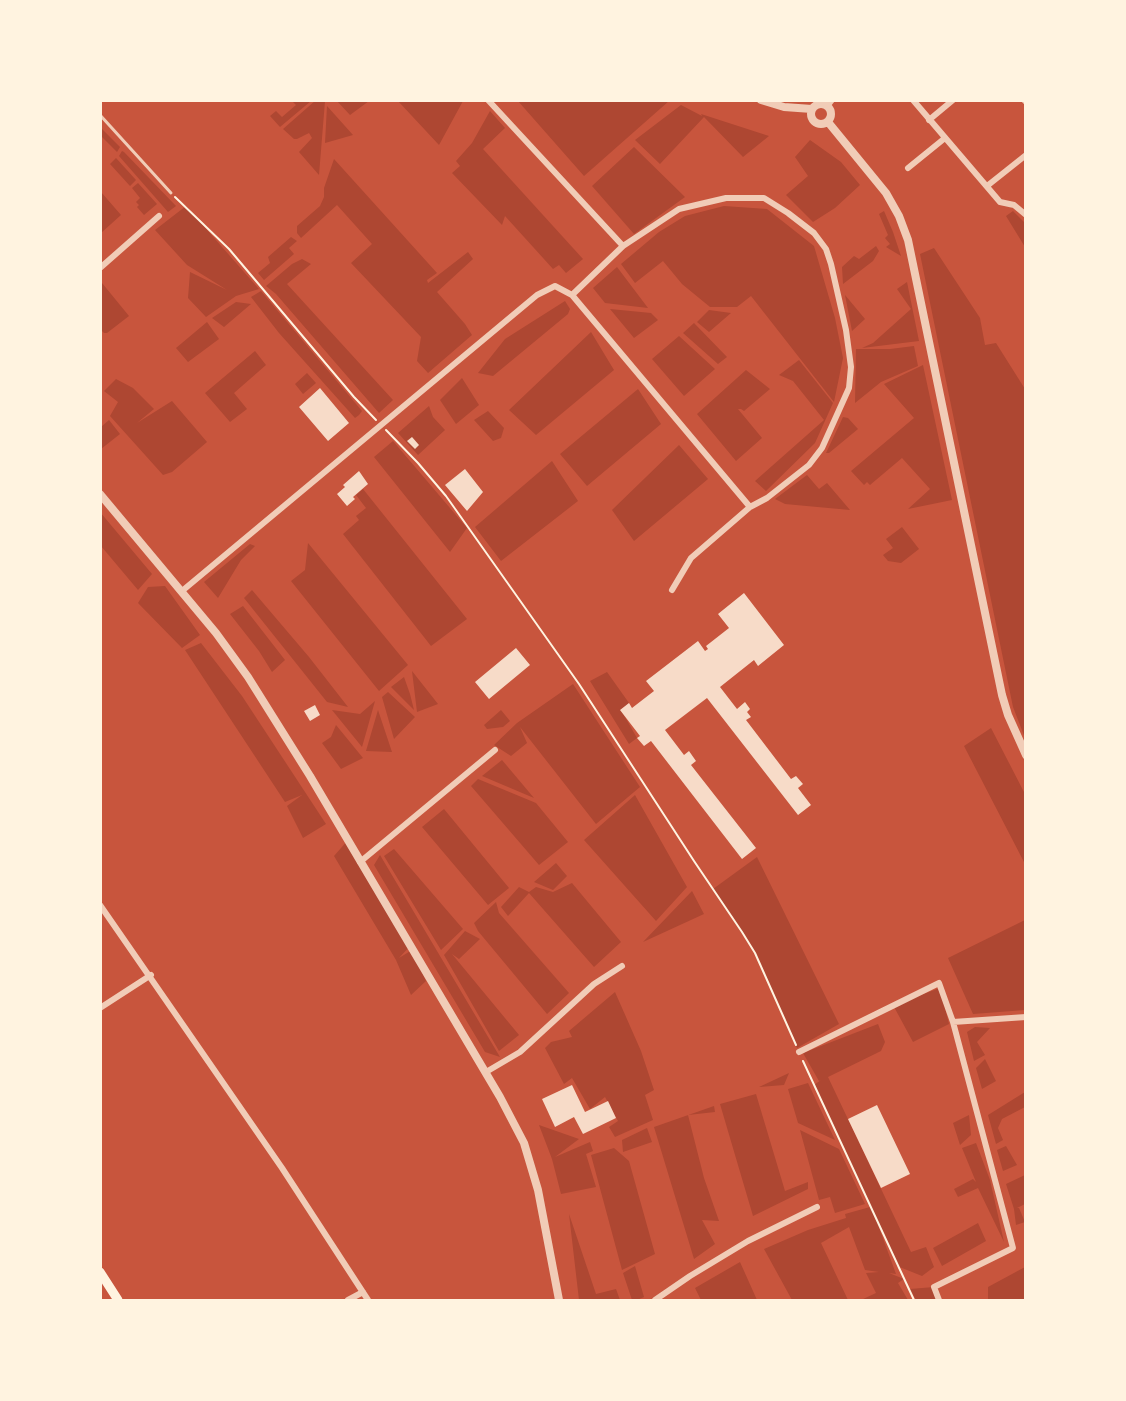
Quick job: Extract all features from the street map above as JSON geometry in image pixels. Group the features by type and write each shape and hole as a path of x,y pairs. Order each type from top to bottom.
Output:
{"main road":[{"path":"100,1272 118,1300"}],"street":[{"path":"488,100 623,246"},
{"path":"761,100 784,107 812,109 819,104 830,103 832,113 828,122 822,124 815,122 811,116 812,109"},
{"path":"913,100 1000,202 1014,205 1026,215"},
{"path":"929,120 953,100"},
{"path":"828,122 886,193 899,216 908,240 1002,695 1008,715 1026,755"},
{"path":"908,168 945,138"},
{"path":"987,186 1026,155"},
{"path":"572,295 623,246 679,208 726,198 764,198 814,233 826,249 850,350 851,367 849,388 822,448 809,465 767,498 750,507 690,558 672,590"},
{"path":"100,268 159,216"},
{"path":"182,591 537,295 555,286 572,295 750,507"},
{"path":"100,494 216,633 248,677 310,776 486,1072 524,1143 538,1190 559,1300"},
{"path":"360,862 495,750"},
{"path":"100,905 282,1168 368,1300"},
{"path":"486,1072 520,1052 594,984 622,966"},
{"path":"100,1008 150,975"},
{"path":"799,1052 939,983 953,1022 1013,1248 934,1287 939,1300"},
{"path":"953,1022 1026,1017"},
{"path":"655,1300 690,1275 748,1241 817,1207"},
{"path":"348,1300 363,1292"}],"lane":[{"path":"100,115 171,193"}],"path":[{"path":"171,193 229,249 354,397 378,422"},
{"path":"386,430 446,496 579,684 755,953 914,1300"}],"shaded area":[{"path":"316,100 325,101 319,175 299,152 312,138 309,133 294,139 283,129"},
{"path":"292,101 311,101 280,127 270,116 276,111 282,117 296,105"},
{"path":"337,101 369,101 350,115"},
{"path":"398,101 463,101 439,145"},
{"path":"518,101 669,101 584,176"},
{"path":"681,105 702,116 701,114 769,136 743,157 704,117 660,164 635,140"},
{"path":"327,106 353,135 325,143"},
{"path":"490,111 505,128 483,149 583,259 566,273 559,265 553,269 505,216 502,225 452,173 460,166 456,161 472,143"},
{"path":"100,127 120,147 117,152 101,136"},
{"path":"810,140 841,162 860,185 835,208 813,222 786,195 808,176 795,157"},
{"path":"634,147 685,197 634,234 592,186"},
{"path":"122,151 176,206 168,212 119,156"},
{"path":"116,158 136,180 130,186 110,164"},
{"path":"334,159 437,273 427,280 428,283 468,252 473,259 437,292 472,335 428,373 417,361 421,337 351,263 372,244 337,205 301,238 297,233 297,226 320,206"},
{"path":"138,183 157,204 144,215 137,207 139,205 136,202 140,198 132,188"},
{"path":"101,192 121,215 100,233"},
{"path":"186,206 259,289 236,296 206,317 188,298 190,272 227,290 187,265 155,230"},
{"path":"724,206 767,209 814,246 835,318 843,358 834,402 751,296 737,307 710,307 682,284 663,261 635,283 621,264 659,232 685,216"},
{"path":"884,211 901,256 886,247 890,244 885,238 888,235 879,214"},
{"path":"1013,211 1025,221 1025,247 1006,216"},
{"path":"291,237 297,241 289,248 294,254 264,280 258,273 270,263 268,257"},
{"path":"876,246 879,251 873,261 843,284 842,267 854,256 859,259"},
{"path":"934,248 980,318 985,345 996,343 1025,389 1025,738 1013,707 920,254"},
{"path":"302,259 311,264 287,284 393,400 379,413 276,294 266,286 292,264"},
{"path":"617,267 648,308 605,303 593,288"},
{"path":"907,282 919,341 862,348 873,343 911,309 897,289"},
{"path":"102,283 129,316 107,333 101,332"},
{"path":"261,291 362,411 359,415 355,418 279,333 251,297"},
{"path":"845,295 865,319 852,331"},
{"path":"565,301 570,309 568,314 493,376 478,373 505,339"},
{"path":"236,302 251,304 224,327 212,318"},
{"path":"610,309 651,313 658,320 634,338"},
{"path":"709,310 731,313 709,332 697,322"},
{"path":"207,322 219,339 188,362 176,348"},
{"path":"694,323 727,357 718,364 683,333"},
{"path":"591,332 614,370 536,435 509,410"},
{"path":"679,336 715,369 684,396 652,359"},
{"path":"914,346 918,366 881,382 855,403 856,349"},
{"path":"255,351 266,365 234,393 247,409 230,422 205,393"},
{"path":"799,360 833,403 815,443 766,491 755,481 824,420 793,381 779,375"},
{"path":"923,365 952,500 908,509 930,489 902,458 870,485 867,482 864,485 851,471 914,418 884,384"},
{"path":"746,370 770,389 744,411 738,409 762,438 736,461 697,414"},
{"path":"307,373 316,383 303,394 295,384"},
{"path":"462,378 479,405 456,424 440,400"},
{"path":"116,379 133,388 154,409 137,423 172,401 207,442 172,472 163,475 110,416 118,402 104,391"},
{"path":"638,389 661,424 587,486 560,454"},
{"path":"429,406 433,417 445,430 418,455 398,433"},
{"path":"488,411 504,428 501,438 493,441 474,420"},
{"path":"843,417 848,418 858,429 826,453"},
{"path":"109,420 120,434 101,449 101,427"},
{"path":"393,441 467,528 450,552 374,457"},
{"path":"679,445 708,479 634,541 612,510"},
{"path":"552,461 578,501 501,561 475,527"},
{"path":"807,475 819,489 827,483 850,510 785,504 775,499"},
{"path":"363,489 467,619 431,646 343,534 359,520 356,516 366,508 356,495"},
{"path":"100,512 152,574 138,590 101,546"},
{"path":"902,527 919,549 901,563 888,561 883,555 893,548 886,539"},
{"path":"308,543 408,665 379,691 291,581 305,570"},
{"path":"250,544 255,546 241,560 218,598 204,582"},
{"path":"165,586 200,635 182,648 138,603 148,587"},
{"path":"252,590 348,707 327,702 244,598"},
{"path":"243,606 285,660 272,672 230,614"},
{"path":"201,643 242,696 326,824 303,838 287,806 302,795 285,802 185,650"},
{"path":"412,671 438,704 417,712"},
{"path":"607,672 629,703 621,710 637,738 629,744 590,681"},
{"path":"404,677 410,694 414,710 391,687"},
{"path":"573,684 640,787 596,824 520,727 527,743 511,756 494,745 517,723"},
{"path":"388,692 415,717 394,739 382,697"},
{"path":"375,701 362,747 332,710 360,714"},
{"path":"378,710 392,752 366,751"},
{"path":"501,710 510,721 503,727 487,729 484,725"},
{"path":"336,725 363,758 341,769 322,743 331,737"},
{"path":"991,728 1025,794 1025,864 964,746"},
{"path":"502,760 534,798 482,776"},
{"path":"478,779 536,803 568,842 539,865 471,786"},
{"path":"635,795 687,887 656,921 584,840"},
{"path":"444,809 509,888 488,905 422,827"},
{"path":"348,840 410,946 399,958 412,950 426,981 411,995 396,960 334,856"},
{"path":"394,849 463,929 441,950 384,856"},
{"path":"380,855 500,1057 485,1052 374,865"},
{"path":"757,857 839,1024 797,1048 754,952 713,889"},
{"path":"556,863 567,876 553,890 534,882"},
{"path":"572,883 621,942 594,967 529,893 508,916 501,907 519,887 529,892 536,887 553,892"},
{"path":"692,891 704,914 643,942"},
{"path":"496,902 499,913 569,993 547,1014 478,931 474,923"},
{"path":"1025,920 1025,1010 973,1014 948,958"},
{"path":"465,931 480,939 459,959 452,954 519,1035 499,1051 444,955"},
{"path":"940,988 949,1024 913,1042 893,1005"},
{"path":"615,992 641,1051 654,1090 645,1095 653,1120 615,1137 609,1127 618,1121 605,1097 590,1109 572,1078 564,1084 545,1048 551,1042 572,1037 569,1031"},
{"path":"878,1024 885,1042 881,1051 828,1077 911,1252 926,1247 934,1267 922,1276 897,1266 877,1222 896,1274 889,1273 904,1279 898,1283 908,1300 861,1300 876,1293 866,1273 879,1272 865,1270 849,1227 821,1243 848,1300 792,1300 764,1249 808,1230 846,1218 845,1214 870,1207 814,1085 821,1080 819,1081 803,1053"},
{"path":"975,1027 990,1028 977,1042 985,1055 974,1061 967,1032"},
{"path":"985,1059 996,1081 982,1089 976,1068"},
{"path":"789,1073 784,1085 759,1087"},
{"path":"808,1083 835,1140 798,1123 788,1089"},
{"path":"1025,1092 1025,1107 1002,1119 998,1128 1003,1140 996,1144 988,1115"},
{"path":"756,1094 785,1191 808,1182 808,1189 753,1216 720,1104"},
{"path":"714,1106 715,1112 688,1115"},
{"path":"688,1115 704,1178 719,1221 702,1220 715,1244 694,1259 654,1127"},
{"path":"969,1115 971,1135 960,1145 953,1123"},
{"path":"539,1125 579,1139 555,1157 590,1142 593,1151 586,1154 596,1187 561,1194 552,1159"},
{"path":"647,1128 652,1142 623,1152 622,1140"},
{"path":"800,1130 839,1149 865,1204 835,1213 830,1197 819,1200"},
{"path":"976,1143 990,1180 1004,1242 978,1188 958,1197 954,1189 973,1179 976,1182 962,1148"},
{"path":"1006,1146 1017,1165 1003,1171 997,1150"},
{"path":"614,1148 629,1161 655,1254 622,1270 591,1155"},
{"path":"1025,1175 1025,1204 1017,1208 1025,1222 1016,1225 1014,1209 1006,1184"},
{"path":"569,1214 596,1294 616,1289 620,1300 579,1300"},
{"path":"978,1223 986,1241 942,1266 933,1248"},
{"path":"740,1262 757,1300 701,1300 695,1288"},
{"path":"635,1266 644,1297 632,1300 623,1273"},
{"path":"1025,1267 1025,1299 988,1300 988,1287"},
{"path":"934,1287 939,1300 916,1300 910,1289"}],"building":[{"path":"320,388 349,423 328,441 299,407"},
{"path":"412,437 419,445 415,449 407,441"},
{"path":"465,469 483,492 467,511 445,485"},
{"path":"359,471 368,484 353,497 355,499 347,506 337,494 345,487 343,485"},
{"path":"744,593 784,645 758,666 754,660 720,687 737,709 745,702 750,709 747,712 751,717 746,720 791,779 796,776 803,784 798,788 811,805 798,815 707,698 665,730 684,755 689,751 696,761 691,765 756,848 742,859 651,741 644,746 637,738 640,736 620,710 629,703 632,708 654,691 646,681 698,641 705,651 708,649 706,646 729,628 718,614"},
{"path":"516,648 530,665 489,699 475,682"},
{"path":"315,705 320,715 310,721 304,711"},
{"path":"572,1085 585,1112 608,1101 616,1118 583,1134 574,1117 555,1127 542,1099"},
{"path":"877,1105 910,1174 881,1188 848,1119"}]}
